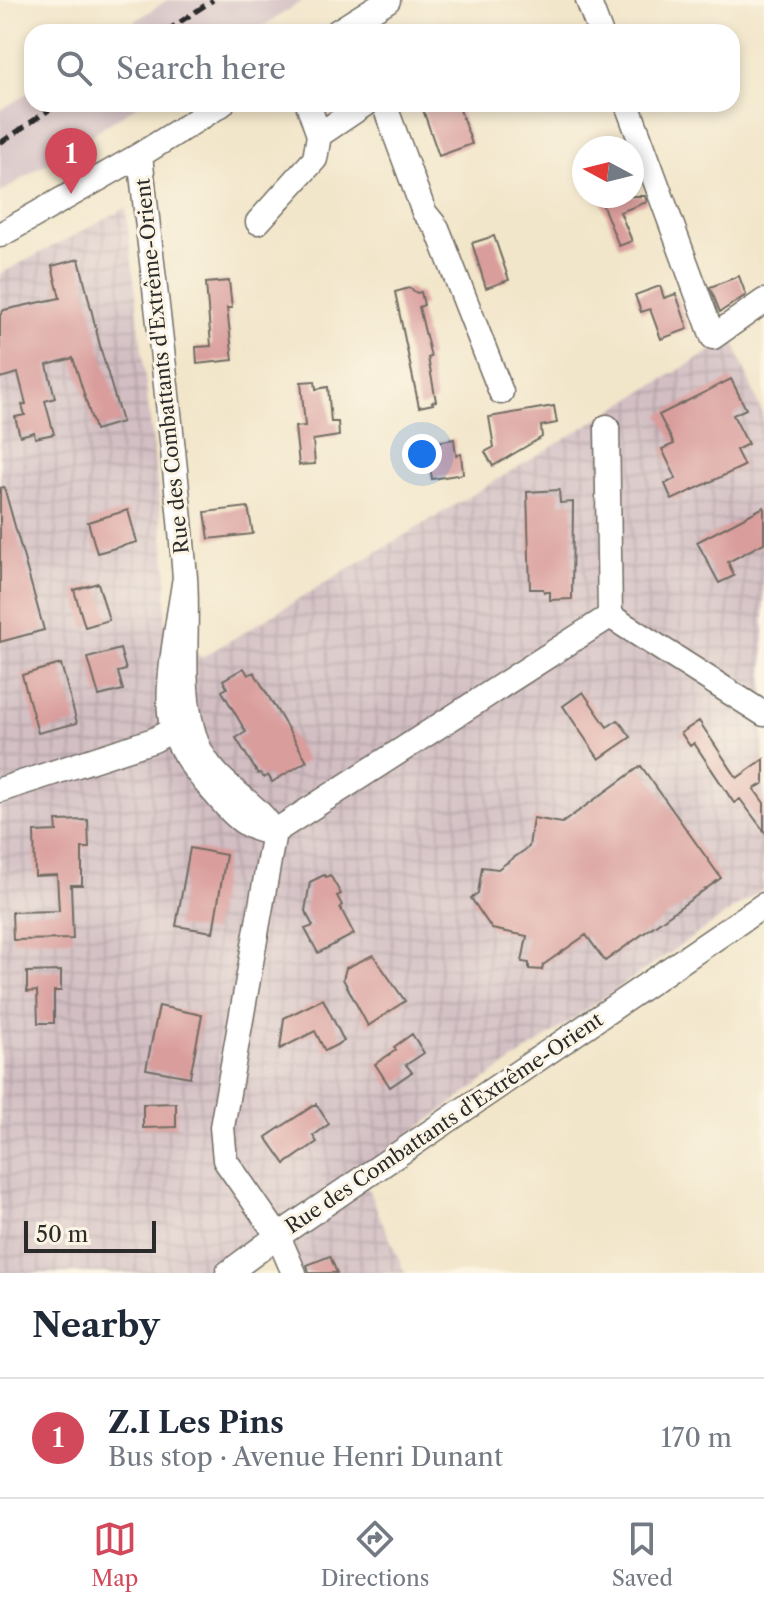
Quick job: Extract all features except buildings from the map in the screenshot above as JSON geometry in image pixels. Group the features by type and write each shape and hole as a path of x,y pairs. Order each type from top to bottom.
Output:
{"street":[{"path":"350,24 388,0"},
{"path":"588,0 597,24"},
{"path":"0,235 209,112"},
{"path":"258,222 315,159 319,135 311,112"},
{"path":"319,135 353,112"},
{"path":"387,112 424,212 437,228 501,392"},
{"path":"630,112 713,337 764,301"},
{"name":"Rue des Combattants d'Extrême-Orient","path":"140,155 185,577 169,704 181,725 195,768 224,804 258,832 274,832 222,1127 225,1160 278,1236 764,905"},
{"path":"607,427 610,616"},
{"path":"610,616 764,714"},
{"path":"274,832 610,616"},
{"path":"0,790 154,740 181,725"},
{"path":"228,1273 278,1236 294,1273"}],"shaded area":[{"path":"167,0 304,0 266,24 131,24"},
{"path":"24,95 24,112 127,112 0,193 0,111"},
{"path":"126,208 167,571 165,622 201,658 732,338 764,418 764,888 479,1084 360,1171 405,1273 292,1273 287,1261 240,1249 204,1273 0,1273 0,274"}],"railway":[{"path":"177,24 213,0"},
{"path":"0,143 46,112"}],"place":[{"name":"Z.I Les Pins","path":"71,194"}]}
